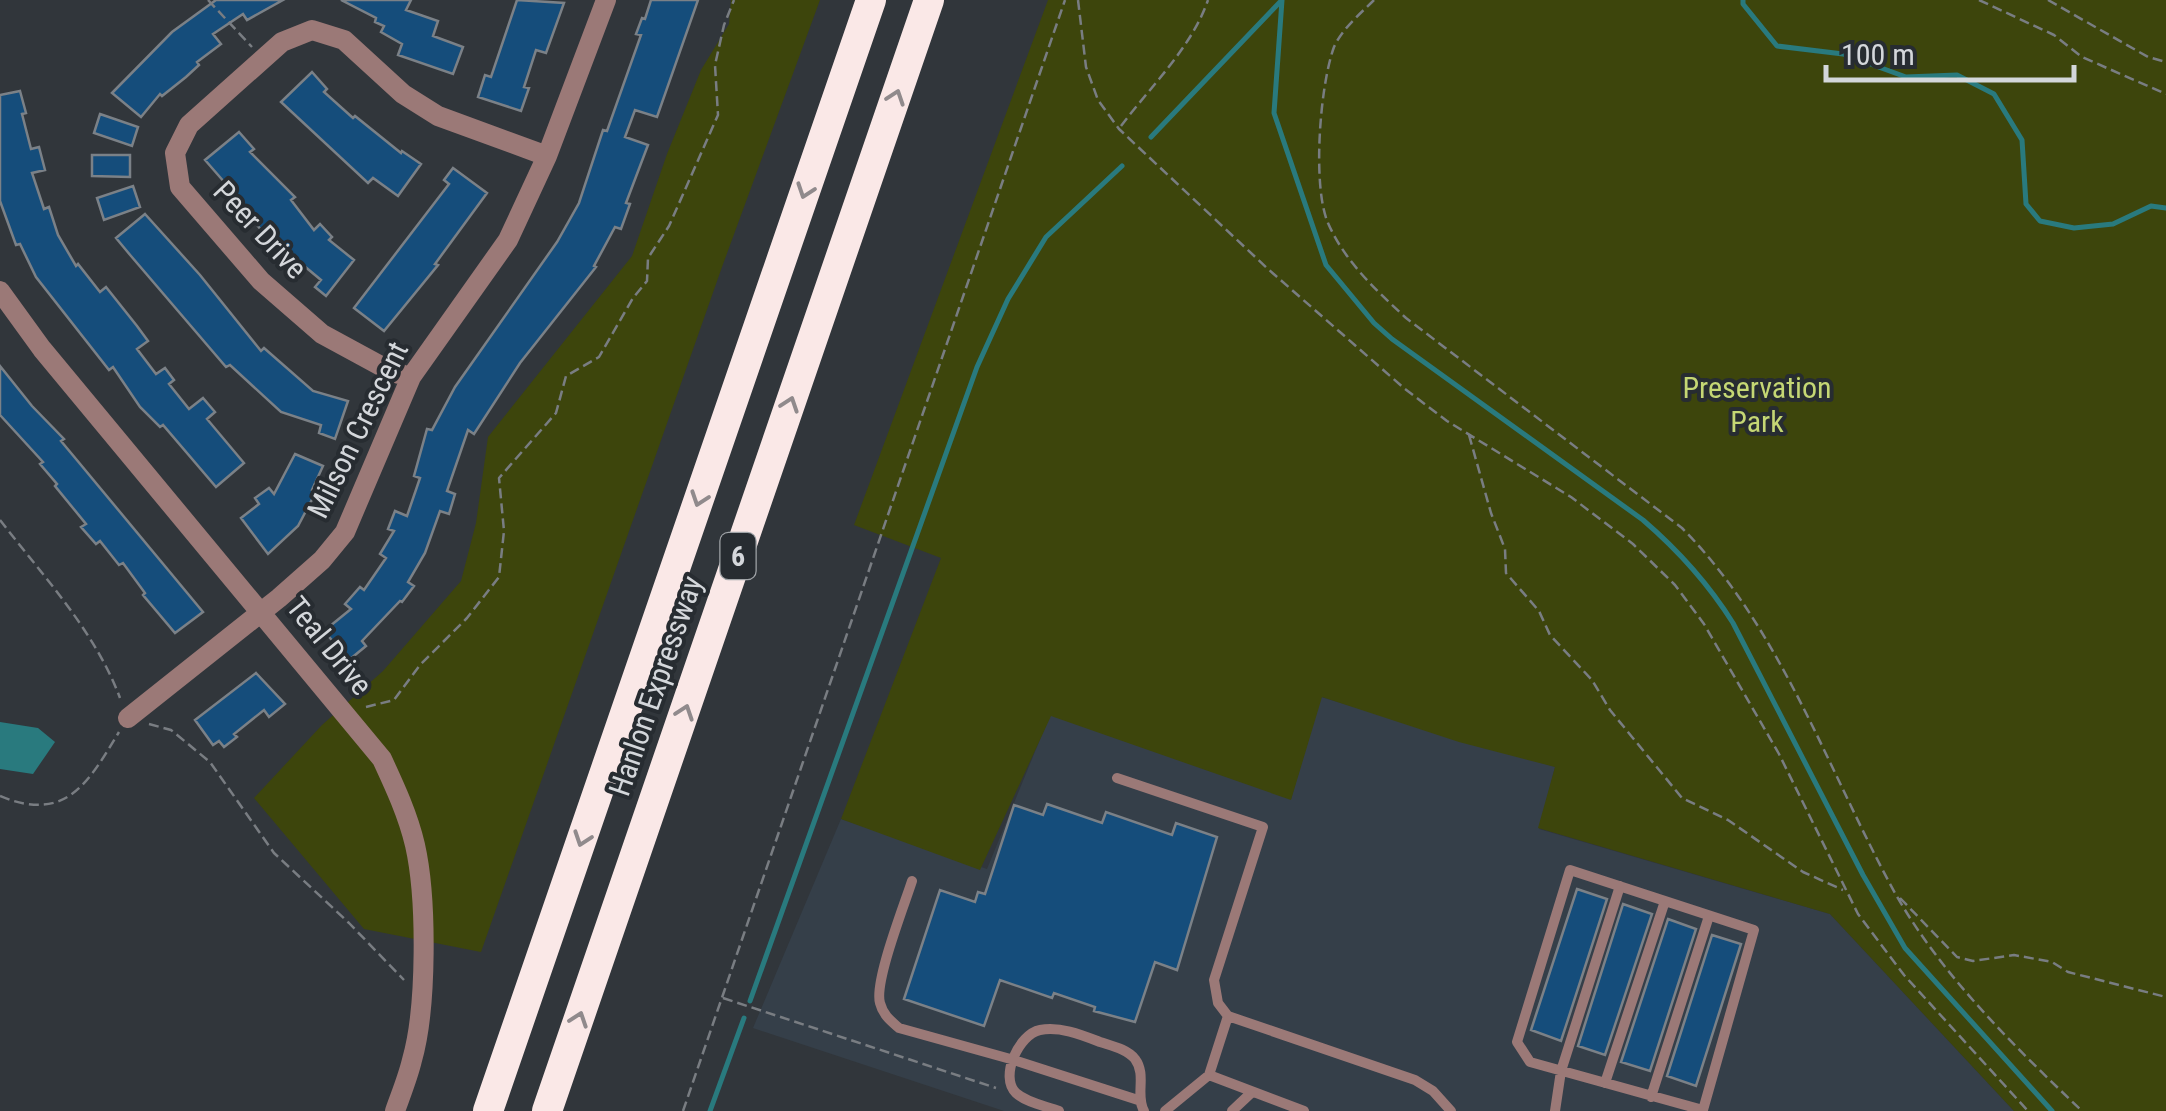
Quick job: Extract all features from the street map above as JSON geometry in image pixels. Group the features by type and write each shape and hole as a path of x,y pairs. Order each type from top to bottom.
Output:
{"highway":[{"name":"Hanlon Expressway","path":"488,1111 870,0"},
{"name":"Hanlon Expressway","path":"547,1111 930,0"}],"street":[{"name":"Milson Crescent","path":"128,718 263,612 322,560 345,532 411,377 508,240 547,156 606,0"},
{"name":"Peer Drive","path":"411,377 392,372 322,334 261,281 180,187 175,153 189,125 282,42 312,30 344,40 403,94 438,116 547,156"},
{"name":"Teal Drive","path":"0,291 42,349 382,759 415,845 424,918 413,1058 395,1111"}],"lane":[{"path":"1117,778 1264,827 1214,980 1218,1003 1228,1016 1415,1080 1451,1111"},
{"path":"1570,870 1620,886 1754,930 1702,1110 1530,1062 1516,1042 1570,870"},
{"path":"912,881 882,976 879,1001 886,1018 899,1028 1138,1100"},
{"path":"1555,1111 1561,1071 1620,886"},
{"path":"1606,1083 1664,901"},
{"path":"1651,1097 1709,916"},
{"path":"1165,1111 1209,1076 1228,1016"},
{"path":"1059,1111 1020,1096 1009,1083 1014,1060 1026,1036 1034,1031 1073,1032 1127,1052 1138,1062 1138,1100 1144,1111"},
{"path":"1209,1076 1302,1111"},
{"path":"1232,1111 1251,1093"}],"path":[{"path":"208,0 263,59"},
{"path":"345,712 394,700 499,577 504,531 499,478 556,413 566,376 599,357 647,282 648,258 669,226 718,115 715,65 734,0"},
{"path":"683,1111 1065,0"},
{"path":"1078,0 1086,67 1098,100 1119,128 1328,323 1416,398 1571,498 1633,544 1675,585 1704,624 1780,754 1844,891 1904,975 2028,1111"},
{"path":"1119,128 1196,26 1208,0"},
{"path":"1374,0 1335,45 1324,84 1318,140 1326,220 1347,256 1406,318 1652,504 1703,549 1744,602 1923,938 2044,1076 2082,1111"},
{"path":"1979,0 2054,35 2082,56 2166,94"},
{"path":"2048,0 2148,57 2166,62"},
{"path":"1469,434 1505,549 1506,573 1540,611 1550,636 1592,680 1610,710 1682,798 1728,820 1803,872 1844,891"},
{"path":"0,520 86,630 111,672 128,718"},
{"path":"0,796 28,804 52,804 88,784 128,718"},
{"path":"128,718 171,730 210,762 274,853 349,922 420,997"},
{"path":"1896,893 1957,957 1974,961 2014,956 2052,962 2068,972 2166,997"},
{"path":"722,998 1020,1096"}],"shaded area":[{"path":"1321,697 1555,767 1539,829 1830,914 2014,1111 1004,1111 753,1028 841,819 987,869 1050,715 1291,799"}],"green space":[{"path":"731,0 820,0 481,952 364,929 254,798 322,725 383,671 461,581 476,523 488,437 632,256 701,70 729,24"},
{"name":"Preservation Park","path":"1048,0 2166,0 2166,1111 2014,1111 1830,914 1538,828 1555,767 1459,742 1322,697 1291,800 1051,716 980,870 841,819 941,558 854,525"}],"water":[{"path":"0,722 38,728 55,742 33,774 0,769"}],"building":[{"path":"216,0 283,0 247,20 243,14 213,34 221,44 197,62 199,65 186,77 160,94 141,117 112,93 172,32"},
{"path":"341,0 411,0 406,10 438,21 433,36 463,47 453,74 398,55 402,44 381,32 384,26 375,22 376,18"},
{"path":"517,0 564,3 546,53 536,50 521,111 478,97 485,75 491,77"},
{"path":"651,0 698,0 657,117 635,110 625,137 648,145 626,203 630,204 621,229 615,227 596,267 520,363 474,434 468,430 447,491 455,494 449,514 440,511 425,553 408,582 414,586 362,641 366,646 349,660 324,631 351,609 345,604 360,587 364,590 386,558 380,554 394,531 388,529 395,511 407,516 420,478 414,476 427,429 432,430 455,387 557,242 579,203"},
{"path":"312,72 327,89 324,92 353,118 421,164 398,196 373,178 368,183 281,102"},
{"path":"20,91 31,149 39,147 45,170 32,173 44,209 49,207 58,235 76,266 100,292 106,287 137,326 148,341 137,349 156,374 165,368 174,380 169,384 189,409 203,398 215,412 207,419 244,463 216,487 163,425 160,427 140,407 113,367 109,370 36,277 20,244 16,245 0,201 0,95"},
{"path":"100,114 138,127 132,146 94,133"},
{"path":"239,132 254,149 250,152 295,197 291,200 314,230 320,224 332,237 329,240 354,260 326,296 315,287 321,280 303,265 298,270 205,160"},
{"path":"92,155 130,155 130,177 92,176"},
{"path":"453,168 487,193 435,264 438,265 384,331 354,308 449,184 444,180"},
{"path":"133,186 140,207 104,220 97,198"},
{"path":"145,214 261,351 264,348 313,391 348,401 335,439 319,433 321,425 281,412 230,365 226,367 131,256 116,238"},
{"path":"0,366 203,612 175,633 143,595 123,563 119,565 100,541 96,544 81,527 86,524 55,486 40,464 43,462 0,415"},
{"path":"295,454 323,466 312,490 316,492 298,526 268,554 241,518 259,504 255,498 269,488 274,494"},
{"path":"256,673 285,704 269,717 264,710 224,747 219,741 213,745 195,720"},
{"path":"1047,804 1102,823 1106,812 1172,835 1176,823 1217,837 1177,970 1155,962 1135,1022 1094,1011 1095,1007 1054,993 1052,998 1000,980 984,1026 904,999 940,890 975,902 978,892 985,894 1014,805 1043,815"},
{"path":"1577,889 1607,899 1561,1041 1531,1030"},
{"path":"1623,904 1652,914 1605,1055 1578,1046"},
{"path":"1668,919 1696,929 1650,1071 1621,1062"},
{"path":"1712,935 1741,944 1696,1086 1667,1076"}],"waterway":[{"path":"1282,0 1274,113 1326,265 1392,339 1643,520 1692,568 1733,623 1905,948 2052,1111"},
{"path":"1743,0 1777,46 1843,54 1906,77 1957,75 1994,94 2022,140 2026,204 2040,221 2074,228 2113,224 2151,206 2166,208"},
{"path":"1151,137 1280,2"},
{"path":"750,1001 977,367 1008,299 1046,237 1122,166"},
{"path":"710,1111 744,1018"}]}
